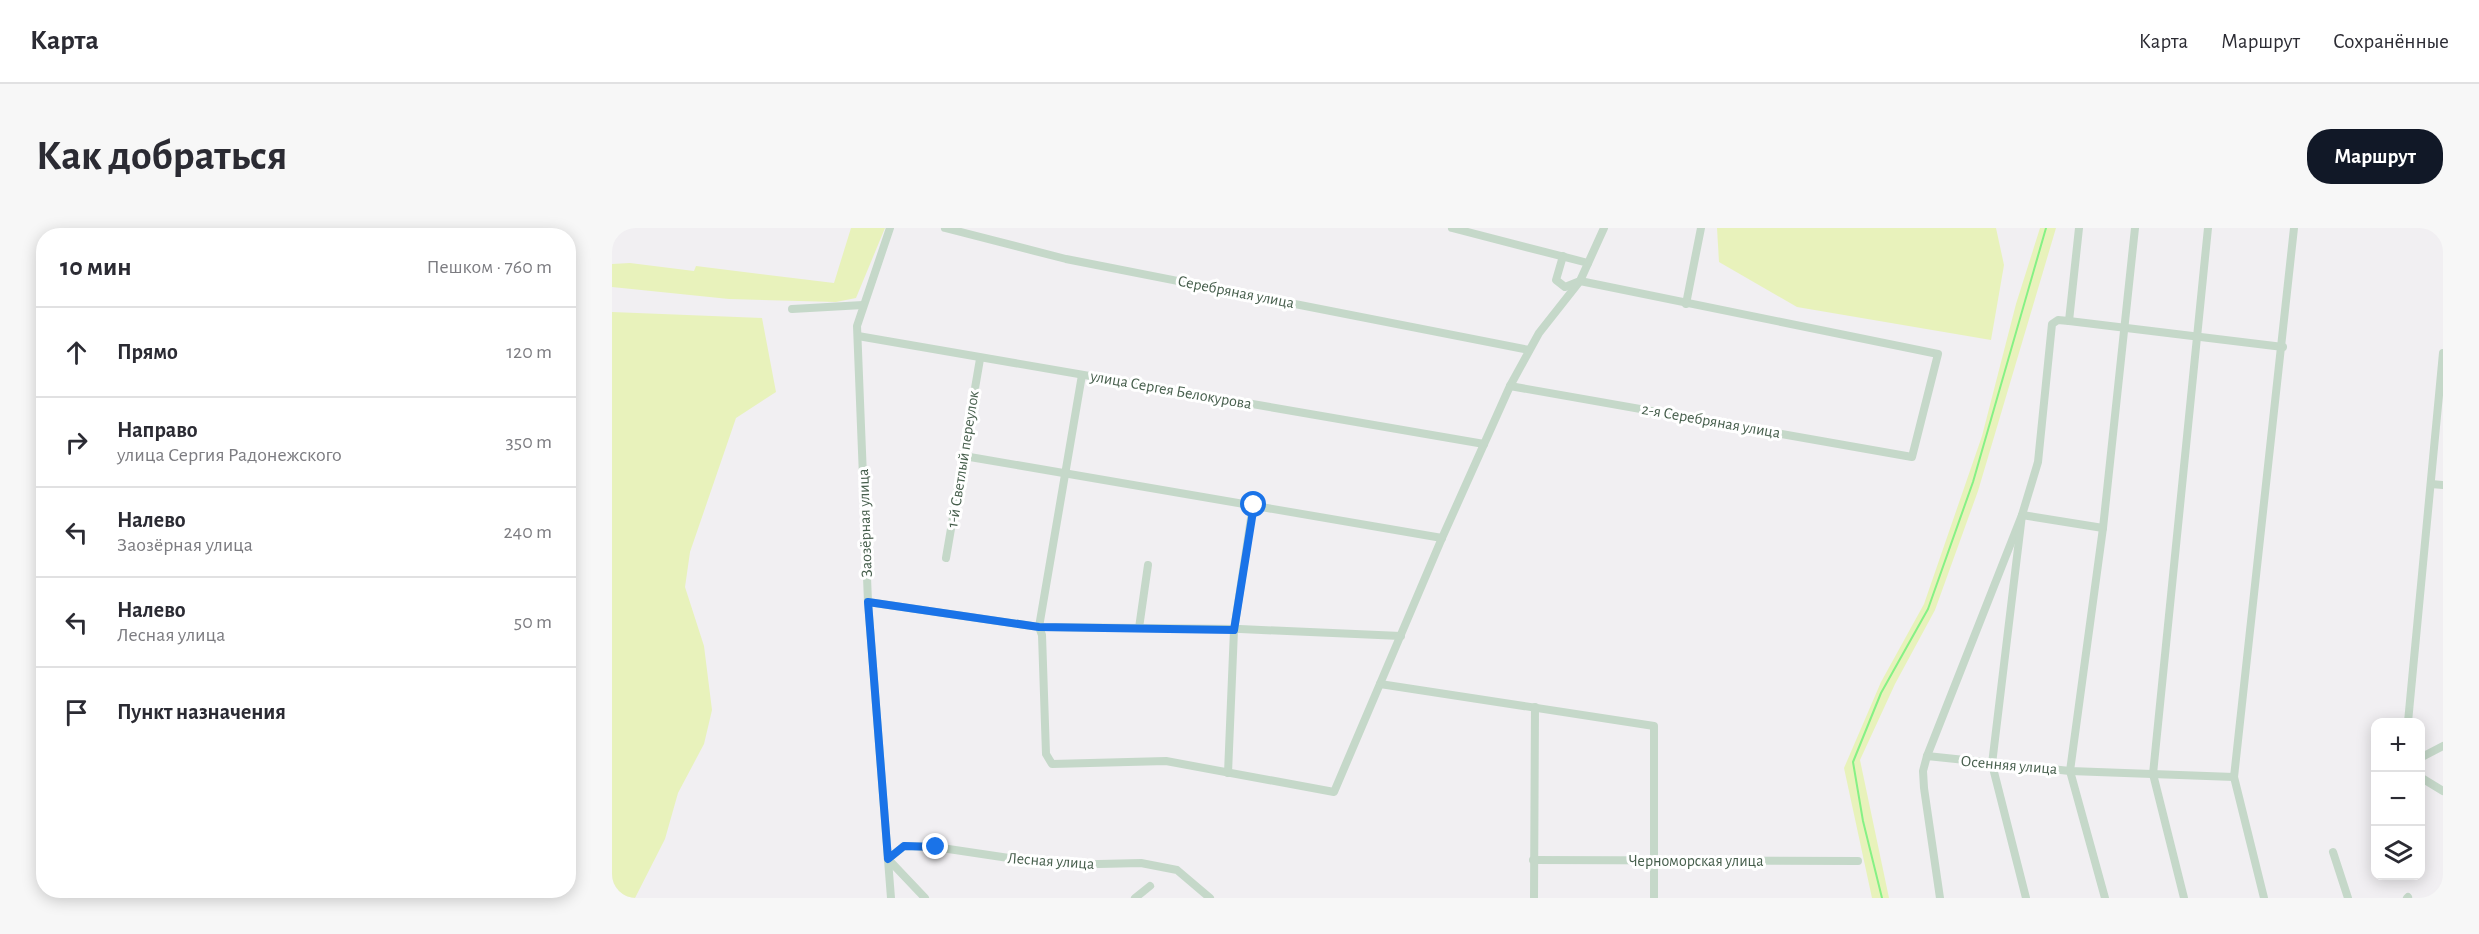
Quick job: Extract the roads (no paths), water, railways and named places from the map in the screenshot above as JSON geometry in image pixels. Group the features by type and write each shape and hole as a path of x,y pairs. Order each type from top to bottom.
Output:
{"street":[{"name":"Заозёрная улица","path":"890,228 862,305 857,326 868,602 891,898"},
{"name":"Серебряная улица","path":"945,228 1066,259 1529,350"},
{"path":"1452,228 1588,263"},
{"path":"1082,375 1039,627 1042,635 1046,754 1052,764 1166,762 1334,792 1442,538 1510,386 1539,333 1580,281 1604,228"},
{"path":"1563,256 1556,274 1559,284 1569,287 1580,281 1686,304 1701,228"},
{"path":"2069,321 2079,228"},
{"path":"2105,898 2070,771 2103,528 2135,228"},
{"path":"2184,898 2153,774 2195,335 2208,228"},
{"path":"2264,898 2234,777 2283,347 2294,228"},
{"name":"2-я Серебряная улица","path":"1510,386 1911,457 1938,354 1686,304"},
{"path":"792,309 862,305"},
{"path":"1940,898 1923,771 2022,515 2038,462 2052,324 2058,320 2069,321 2283,347"},
{"name":"улица Сергея Белокурова","path":"858,336 980,359 1484,444"},
{"path":"2408,718 2443,353"},
{"name":"1-й Светлый переулок","path":"946,558 980,359"},
{"path":"964,456 1442,538"},
{"path":"2431,484 2443,485"},
{"path":"1228,773 1234,630 1254,505"},
{"path":"2022,515 2103,528"},
{"path":"2022,515 1992,764 2026,898"},
{"path":"1139,628 1148,565"},
{"path":"868,602 1039,627 1234,630 1401,636"},
{"path":"1380,684 1654,726 1654,898"},
{"path":"1534,898 1535,707"},
{"path":"2425,756 2443,746"},
{"name":"Осенняя улица","path":"1927,756 2070,771 2234,777"},
{"path":"2425,780 2443,791"},
{"name":"Лесная улица","path":"888,859 904,846 936,847 1056,865 1141,863 1177,870 1210,898"},
{"path":"2334,852 2348,898"},
{"path":"888,859 925,898"},
{"name":"Черноморская улица","path":"1533,860 1858,861"},
{"path":"1136,898 1150,886"}],"waterway":[{"path":"1882,898 1863,821 1853,762 1881,693 1928,609 1973,482 2046,228"}]}
